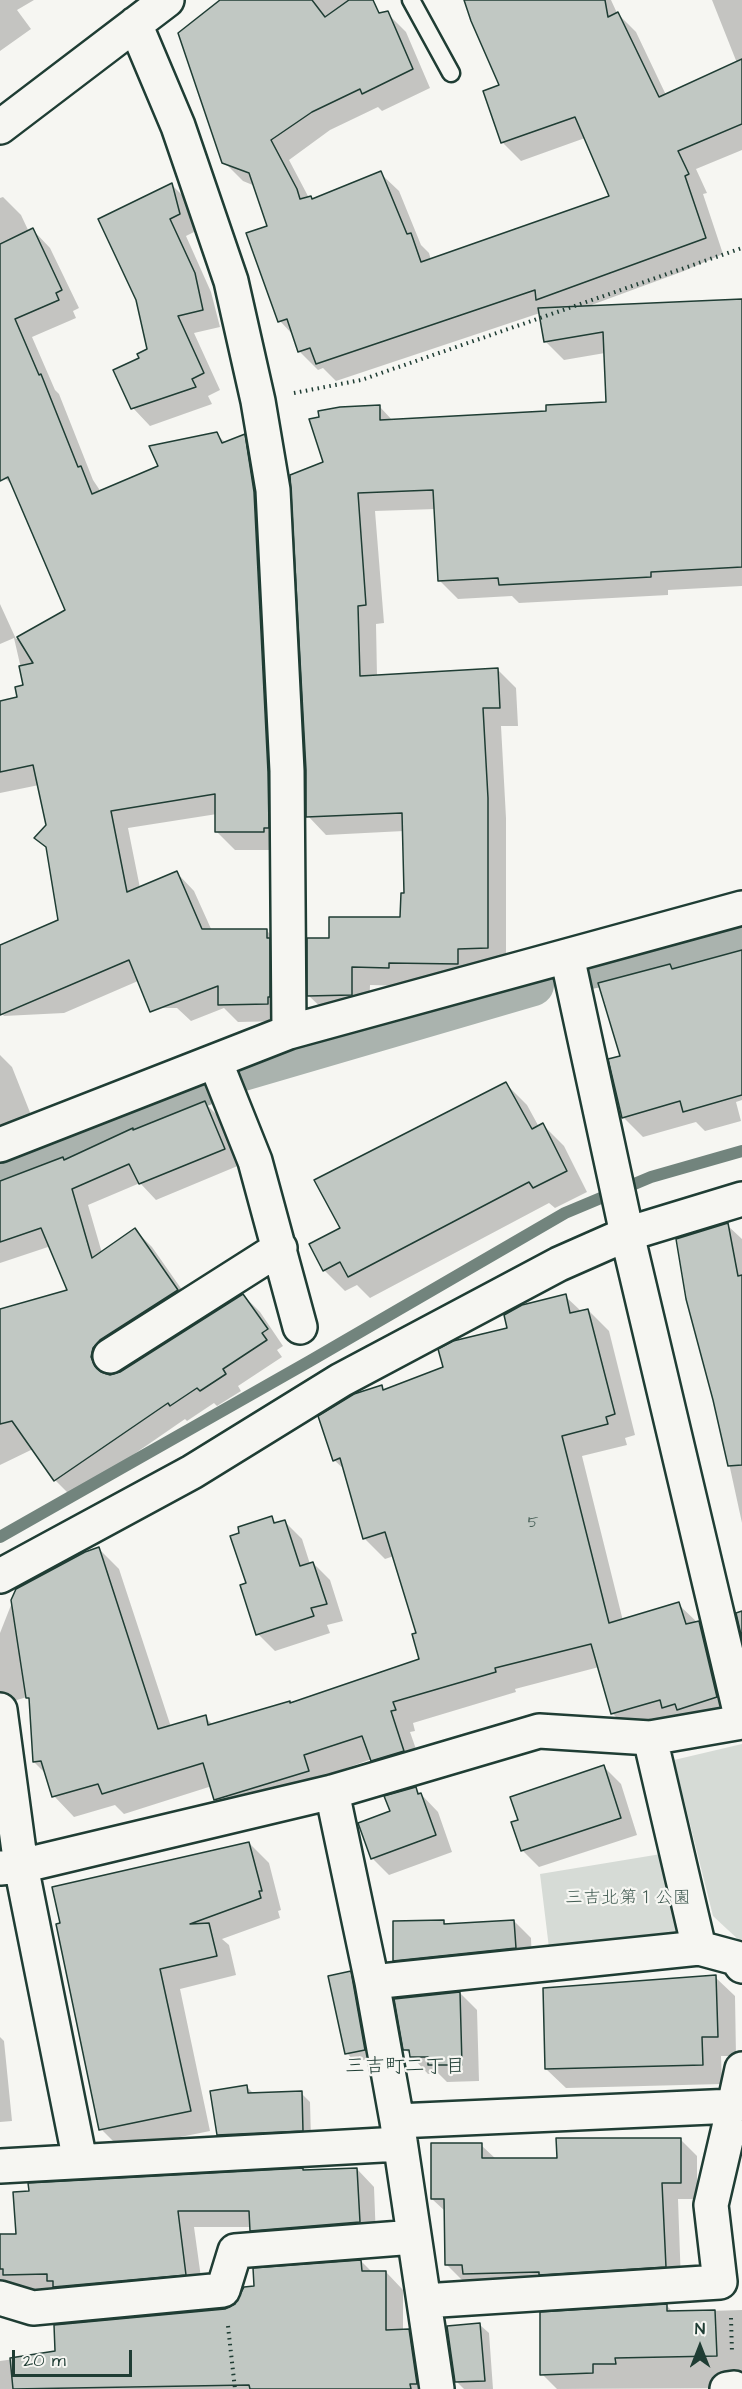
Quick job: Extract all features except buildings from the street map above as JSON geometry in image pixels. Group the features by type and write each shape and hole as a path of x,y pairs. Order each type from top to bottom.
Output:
{"street":[{"path":"0,127 167,0"},
{"path":"135,24 178,126 231,281 258,401 273,490 286,771 289,1032"},
{"path":"0,1145 289,1032 742,908"},
{"path":"11,1867 332,1792 539,1731 650,1738 742,1721 625,1227 567,956"},
{"path":"214,1061 255,1161 300,1327"},
{"path":"0,1576 192,1472 341,1380 625,1227 742,1199"},
{"path":"110,1356 280,1248"},
{"path":"0,1710 11,1867 80,2161"},
{"path":"650,1738 699,1948"},
{"path":"332,1792 372,1982 399,2133 437,2389"},
{"path":"372,1982 699,1948 736,1958 742,1966"},
{"path":"424,2301 720,2282 711,2205 742,2069"},
{"path":"0,2166 734,2106"},
{"path":"0,2298 33,2308 223,2290 235,2251 414,2237"}],"lane":[{"path":"411,0 451,74"}],"path":[{"path":"258,401 361,380 742,248"},
{"path":"720,2282 730,2292 730,2388"},
{"path":"223,2290 235,2389"}],"green space":[{"path":"742,1744 742,1943 713,1916 674,1760"},
{"name":"三吉北第１公園","path":"661,1854 678,1932 549,1948 540,1874"}],"waterway":[{"path":"585,969 742,937"},
{"path":"0,1165 239,1071 533,985"},
{"path":"0,1537 565,1213 651,1177 742,1151"}],"district":[{"name":"三吉町二丁目","path":"405,2068"}]}
